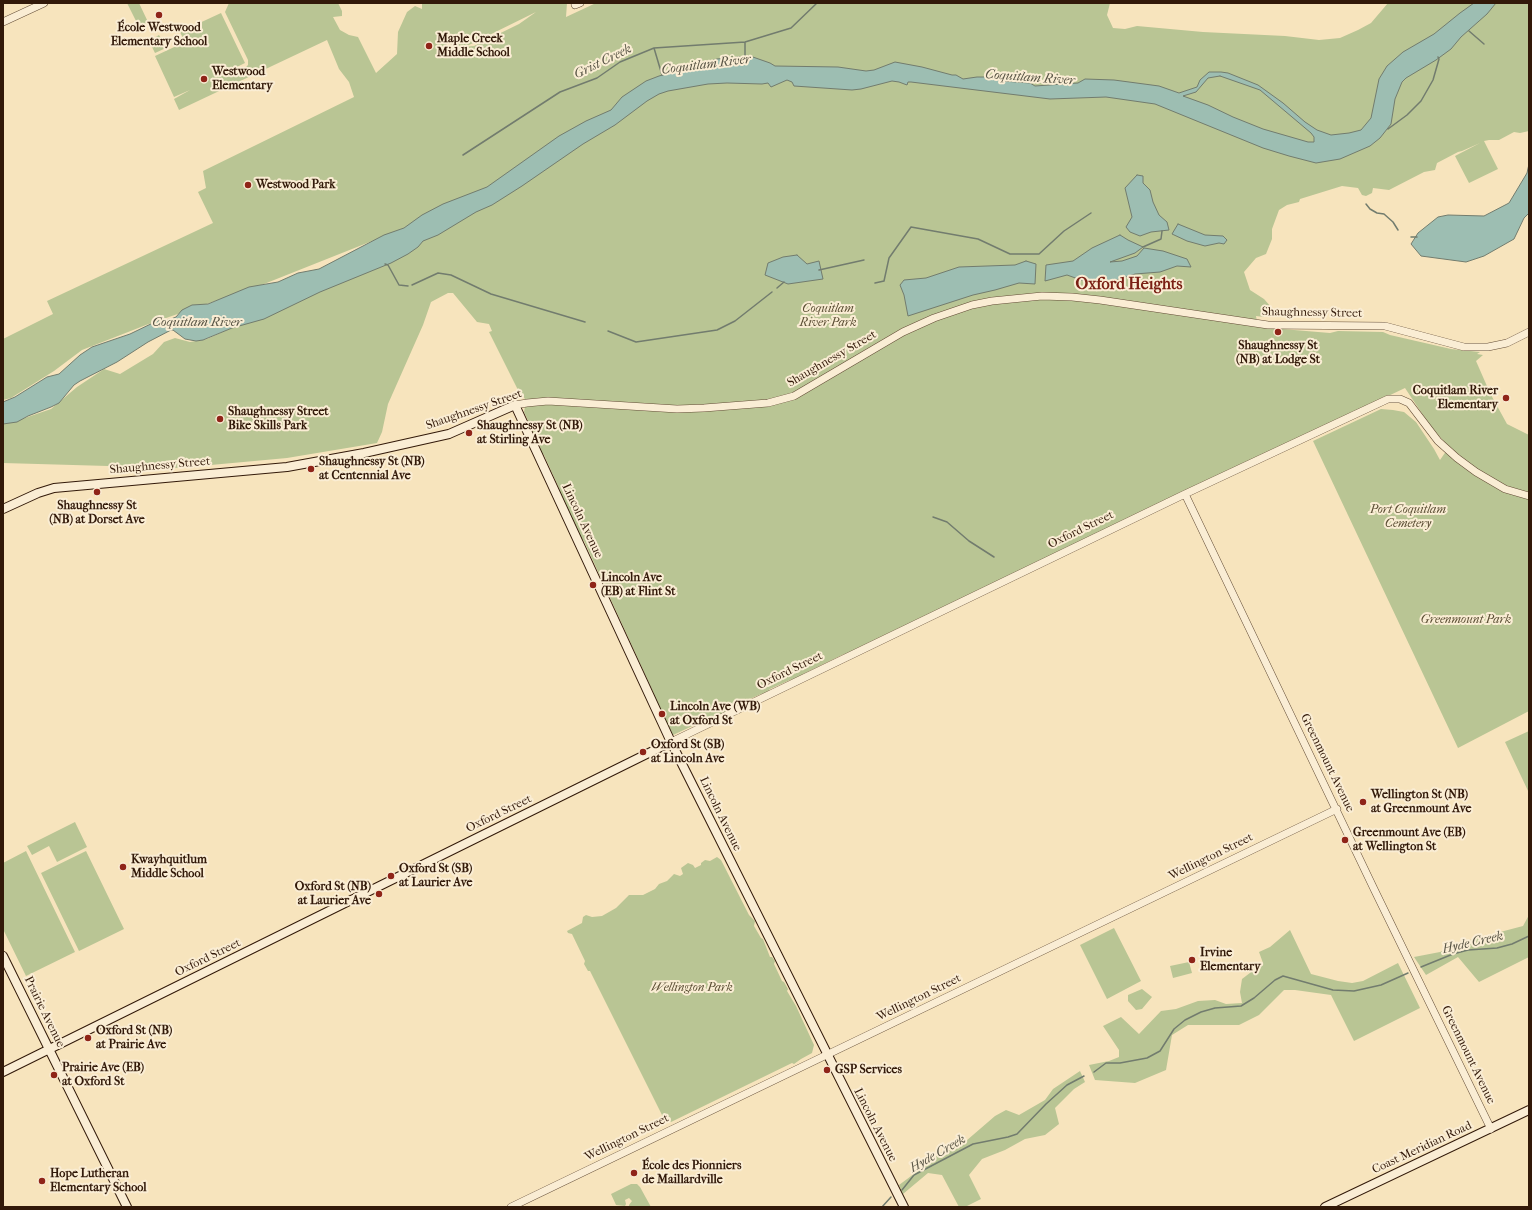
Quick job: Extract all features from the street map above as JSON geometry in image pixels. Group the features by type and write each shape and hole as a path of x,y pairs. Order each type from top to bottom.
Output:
{"main road":[{"name":"Shaughnessy Street","path":"3,510 34,495 54,488 287,466 364,453 449,434 516,405"},
{"name":"Lincoln Avenue","path":"516,405 671,742 904,1207"},
{"name":"Oxford Street","path":"3,1072 671,742"},
{"name":"Prairie Avenue","path":"3,956 127,1207"},
{"name":"Coast Meridian Road","path":"1325,1207 1529,1110"}],"street":[{"path":"3,22 44,3"},
{"name":"Shaughnessy Street","path":"516,405 548,401 677,409 768,402 794,396 903,332 934,318 972,305 992,301 1042,296 1100,300 1268,325 1385,326 1464,347 1488,347 1506,343 1529,332"},
{"name":"Oxford Street","path":"671,742 1381,401 1394,398 1404,400 1411,405 1438,441 1464,464 1492,482 1529,496"},
{"name":"Greenmount Avenue","path":"1185,494 1491,1128"},
{"name":"Wellington Street","path":"511,1207 1337,809"}],"green space":[{"path":"127,3 139,3 148,22 139,27"},
{"name":"Coquitlam River Park","path":"229,3 338,3 342,11 342,16 333,17 340,30 349,35 358,37 376,73 397,54 398,32 407,12 415,6 422,9 422,3 567,3 566,17 596,3 1110,3 1107,15 1113,28 1125,29 1137,26 1203,32 1285,36 1319,40 1340,38 1358,30 1371,23 1388,3 1529,3 1529,131 1520,133 1514,132 1499,140 1484,141 1498,169 1469,183 1455,156 1480,143 1437,163 1435,170 1424,172 1389,190 1373,188 1372,193 1366,196 1362,195 1358,188 1342,186 1300,199 1299,202 1287,205 1279,210 1272,229 1272,239 1266,254 1256,258 1244,272 1250,290 1264,299 1271,307 1270,313 1264,317 1256,316 1258,327 1330,333 1338,331 1383,332 1390,335 1451,349 1480,352 1477,354 1483,355 1476,361 1490,393 1507,424 1529,435 1529,711 1458,748 1313,441 1381,409 1393,410 1404,412 1416,422 1440,460 1449,447 1431,427 1405,388 868,643 860,649 842,655 803,674 801,677 770,689 767,693 761,694 741,703 722,715 714,716 673,735 659,706 653,698 654,694 584,541 576,533 544,455 538,449 540,446 524,412 526,401 522,394 520,394 489,332 492,331 489,324 477,322 453,293 448,293 431,302 423,325 388,404 382,432 377,443 287,458 178,468 3,463 3,424 51,409 77,387 104,369 120,374 153,354 164,342 175,338 190,342 207,339 258,316 435,216 264,284 146,325 82,350 54,371 11,398 3,400 3,339 53,314 47,301 213,223 198,192 206,188 203,171 354,97 349,82 339,69 327,40 179,110 174,99 190,90 174,97 155,56 185,42 180,32 221,13 245,63 214,78 246,67 248,65 248,60 225,12","holes":["536,12 519,24 474,46 448,48 445,41 454,46 469,45"]},
{"path":"159,35 166,48 155,53 149,41"},
{"path":"1529,731 1529,793 1505,742"},
{"path":"75,822 87,847 57,862 49,846 32,855 27,846"},
{"path":"26,851 75,952 26,976 3,929 3,863"},
{"path":"86,851 124,929 79,951 41,873"},
{"name":"Wellington Park","path":"717,857 721,860 749,915 755,921 754,926 763,939 770,957 772,957 775,961 774,964 782,981 788,989 787,991 796,1006 814,1045 812,1053 794,1064 792,1063 671,1122 664,1119 590,971 588,971 584,964 585,961 572,934 568,933 567,931 582,923 583,917 586,915 592,917 602,916 616,908 629,895 643,895 655,889 659,884 667,881 674,874 680,876 683,874 681,868 688,863 693,865 695,868 701,865 701,863 705,860 710,861"},
{"path":"1529,915 1529,957 1479,982 1458,957 1426,975 1414,957 1440,952 1462,942 1523,926"},
{"path":"1114,928 1141,981 1107,999 1080,945"},
{"path":"1290,930 1311,974 1352,983 1363,981 1398,963 1420,1008 1354,1041 1331,995 1284,990 1259,1015 1239,1025 1188,1025 1172,1035 1166,1070 1135,1083 1095,1080 1089,1065 1109,1061 1119,1057 1119,1050 1103,1026 1121,1017 1139,1034 1161,1011 1176,1009 1198,1001 1215,1000 1226,1004 1242,1003 1240,992 1242,979 1263,963 1259,952 1270,947"},
{"path":"1189,962 1192,973 1173,978 1170,966"},
{"path":"1142,989 1152,997 1142,1009 1136,1010 1128,1001 1128,995"},
{"path":"1080,1071 1085,1082 1074,1089 1055,1108 1059,1124 1045,1135 1025,1139 1005,1150 982,1159 969,1175 981,1199 965,1207 959,1207 942,1175 928,1173 903,1194 899,1185 934,1159 939,1153 953,1149 966,1141 995,1116 1006,1110 1019,1115 1045,1100 1053,1089"},
{"path":"631,1184 637,1184 640,1187 651,1207 629,1207 632,1201 629,1198 625,1200 625,1206 616,1205 611,1194"}],"water":[{"name":"Coquitlam River","path":"1474,3 1496,3 1487,14 1461,37 1451,49 1402,82 1395,99 1391,124 1380,138 1370,146 1340,159 1316,163 1263,148 1155,104 1106,97 1050,99 911,82 908,82 907,85 892,81 852,90 794,86 792,82 787,80 771,87 768,83 727,83 708,84 668,91 647,101 615,125 583,144 492,205 476,212 438,235 423,241 418,247 408,254 391,263 320,292 264,319 232,328 203,340 196,341 185,339 171,330 148,342 117,362 80,381 74,385 59,403 17,422 3,424 3,402 15,397 47,377 59,374 80,355 92,347 130,334 157,321 176,317 182,310 192,305 208,304 249,287 278,282 298,273 319,269 384,235 404,228 422,215 443,204 487,187 559,136 586,121 611,110 622,97 646,81 717,59 750,56 775,66 838,67 866,71 874,70 895,62 956,75 963,79 995,77 1003,81 1030,83 1035,86 1078,83 1085,79 1114,80 1159,86 1179,93 1197,87 1200,80 1209,72 1221,72 1228,73 1258,85 1283,103 1305,122 1317,130 1331,135 1361,130 1371,118 1379,79 1387,66 1403,52 1434,34","holes":["1220,76 1260,90 1311,133 1314,137 1314,142 1308,142 1263,129 1208,105 1183,96 1196,92 1208,78"]},
{"path":"1529,164 1529,213 1524,218 1514,239 1484,256 1466,262 1421,256 1411,244 1418,233 1438,217 1448,215 1484,216 1509,203 1527,173"},
{"path":"1137,175 1143,176 1143,183 1150,190 1153,202 1159,215 1167,222 1169,230 1151,232 1140,236 1130,232 1126,227 1132,217 1125,188"},
{"path":"1178,224 1205,235 1223,236 1227,240 1224,244 1219,243 1205,246 1187,241 1172,234"},
{"path":"1120,235 1143,247 1135,253 1110,262 1122,261 1137,256 1144,248 1163,251 1187,259 1191,267 1177,266 1160,272 1135,274 1110,282 1084,281 1067,275 1045,281 1046,265 1073,261 1092,248"},
{"path":"797,255 807,264 819,261 823,279 788,284 765,275 768,263 783,257"},
{"path":"1026,261 1036,264 1035,284 1019,283 973,295 908,316 904,295 900,285 904,280 926,278 959,267 1015,265"}],"waterway":[{"name":"Grist Creek","path":"463,155 560,92 597,78 620,62 654,48 745,42 791,28 817,3"},
{"path":"1469,31 1484,44"},
{"name":"Grist Creek","path":"745,42 745,58"},
{"path":"654,48 662,75"},
{"path":"1388,129 1407,115 1421,101 1433,80 1439,59 1438,57"},
{"path":"1366,204 1370,209 1377,213 1384,214 1393,222 1398,230"},
{"path":"875,283 884,281 889,258 911,227 978,239 1010,254 1039,254 1064,231 1091,213"},
{"path":"1143,247 1161,239 1162,231"},
{"path":"1411,237 1417,237"},
{"path":"819,270 864,260"},
{"path":"385,264 388,265 399,285 408,286"},
{"path":"412,285 438,273 451,275 491,294 585,322"},
{"path":"777,288 784,282"},
{"path":"608,331 636,342 717,330 735,321 772,292"},
{"path":"933,517 947,522 969,541 994,557"},
{"name":"Hyde Creek","path":"1421,967 1453,954 1468,950 1497,948 1512,944 1529,936"},
{"name":"Hyde Creek","path":"1094,1072 1106,1063 1120,1063 1147,1058 1160,1051 1174,1029 1185,1020 1201,1012 1215,1008 1241,1006 1254,998 1275,980 1283,976 1333,990 1354,991 1381,985 1408,973"},
{"name":"Hyde Creek","path":"902,1190 914,1175 973,1144 1017,1134 1067,1085 1084,1076"},
{"name":"Hyde Creek","path":"882,1207 891,1197"}],"place":[{"name":"École Westwood Elementary School","path":"159,15"},
{"name":"Maple Creek Middle School","path":"429,46"},
{"name":"Westwood Elementary","path":"204,79"},
{"name":"Westwood Park","path":"248,185"},
{"name":"Shaughnessy St (NB) at Lodge St","path":"1278,332"},
{"name":"Coquitlam River Elementary","path":"1506,398"},
{"name":"Shaughnessy Street Bike Skills Park","path":"220,419"},
{"name":"Shaughnessy St (NB) at Stirling Ave","path":"469,433"},
{"name":"Shaughnessy St (NB) at Centennial Ave","path":"311,469"},
{"name":"Shaughnessy St (NB) at Dorset Ave","path":"97,492"},
{"name":"Lincoln Ave (EB) at Flint St","path":"593,585"},
{"name":"Lincoln Ave (WB) at Oxford St","path":"662,714"},
{"name":"Oxford St (SB) at Lincoln Ave","path":"643,752"},
{"name":"Wellington St (NB) at Greenmount Ave","path":"1363,802"},
{"name":"Greenmount Ave (EB) at Wellington St","path":"1345,840"},
{"name":"Kwayhquitlum Middle School","path":"123,867"},
{"name":"Oxford St (SB) at Laurier Ave","path":"391,876"},
{"name":"Oxford St (NB) at Laurier Ave","path":"379,894"},
{"name":"Irvine Elementary","path":"1192,960"},
{"name":"Oxford St (NB) at Prairie Ave","path":"88,1038"},
{"name":"GSP Services","path":"827,1070"},
{"name":"Prairie Ave (EB) at Oxford St","path":"54,1075"},
{"name":"École des Pionniers de Maillardville","path":"634,1173"},
{"name":"Hope Lutheran Elementary School","path":"42,1181"}],"district":[{"name":"Oxford Heights","path":"1129,285"}],"park label":[{"name":"Port Coquitlam Cemetery","path":"1408,517"},
{"name":"Greenmount Park","path":"1466,620"}]}
